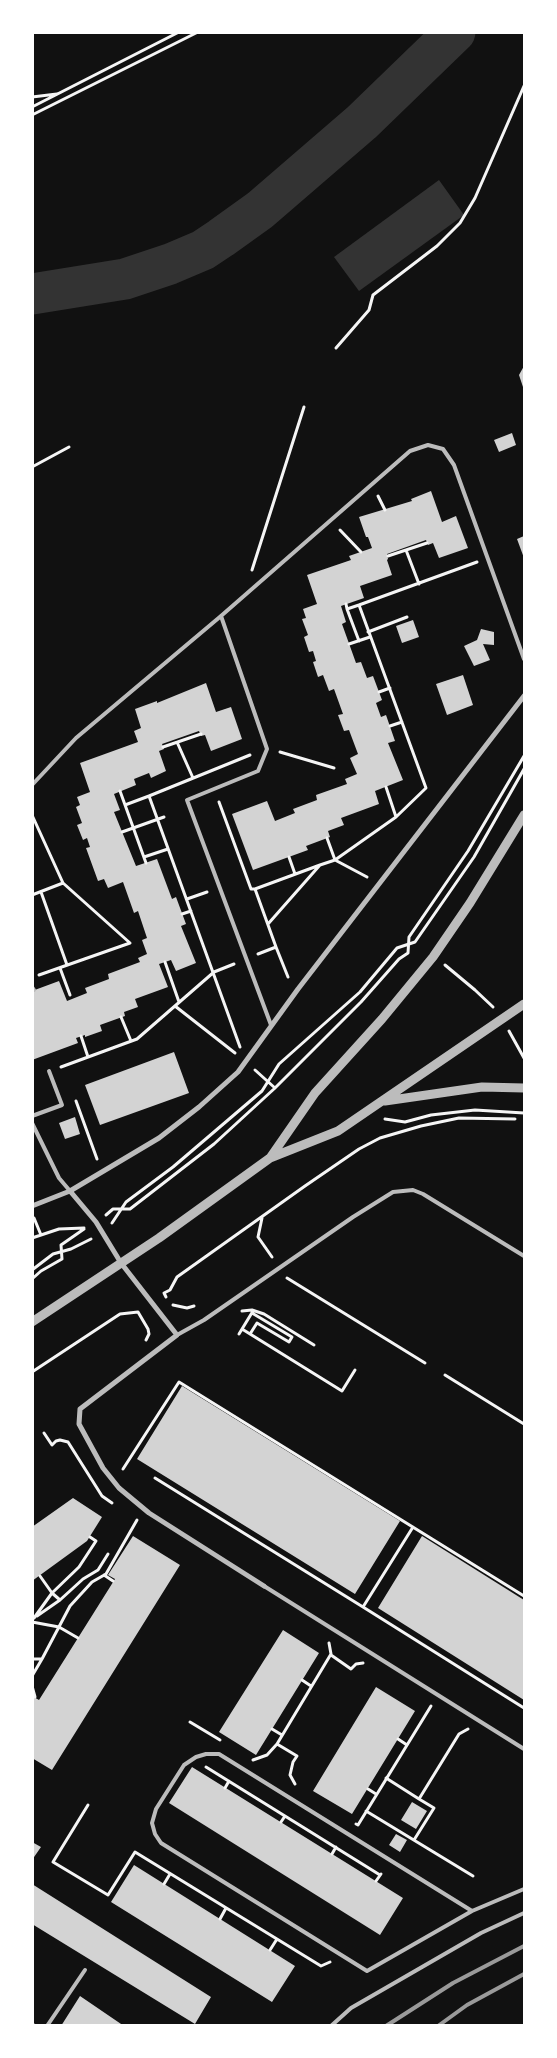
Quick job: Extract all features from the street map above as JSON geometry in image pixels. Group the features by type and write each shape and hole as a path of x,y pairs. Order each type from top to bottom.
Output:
{"street":[{"path":"32,1206 70,1192 159,1138 199,1107 238,1072 271,1025 524,696"},
{"path":"270,1158 315,1093 382,1019 433,957 470,903 524,815"},
{"path":"32,1322 121,1263 270,1158 338,1130 524,1004"},
{"path":"382,1101 482,1086 524,1088"},
{"path":"70,1192 96,1222 121,1263 177,1335 80,1409 78,1424 103,1468 119,1488 149,1513 264,1586"}],"lane":[{"path":"32,785 76,738 221,616 410,451 428,445 443,449 454,465 524,659"},
{"path":"221,616 267,749 258,771 187,800 271,1025"},
{"path":"32,1116 62,1105 49,1071"},
{"path":"32,1123 59,1178 70,1192"},
{"path":"177,1335 204,1320 393,1192 413,1190 423,1194 524,1256"},
{"path":"264,1586 524,1749"},
{"path":"472,1911 220,1754 206,1754 184,1765 156,1809 152,1823 155,1834 162,1843 367,1971 472,1911 524,1888"},
{"path":"331,2026 352,2008 481,1933 524,1913"},
{"path":"47,2026 85,1970"}],"path":[{"path":"32,107 179,32"},
{"path":"32,115 198,32"},
{"path":"336,348 369,310 373,295 437,246 460,223 475,198 524,86"},
{"path":"32,97 76,93"},
{"path":"243,597 304,407"},
{"path":"32,467 69,447"},
{"path":"331,520 361,552"},
{"path":"388,556 427,543"},
{"path":"406,550 419,584"},
{"path":"348,610 488,558"},
{"path":"346,604 359,641"},
{"path":"214,789 251,889 255,889 335,860 396,817 426,788 359,605"},
{"path":"368,632 407,617"},
{"path":"349,644 370,637"},
{"path":"379,692 390,688"},
{"path":"390,726 402,722"},
{"path":"163,747 201,734"},
{"path":"177,742 193,778"},
{"path":"104,1216 113,1209 130,1209 214,1144 275,1088 360,1002 399,959 408,953 409,937 468,851 524,756"},
{"path":"112,1224 126,1202 173,1167 255,1096 289,1054 360,992 397,948 415,942 474,857 524,769"},
{"path":"386,787 396,817"},
{"path":"120,791 146,862"},
{"path":"125,805 149,796"},
{"path":"32,815 62,883 130,943 32,978"},
{"path":"122,832 164,817"},
{"path":"326,838 335,860 367,878"},
{"path":"144,857 168,849"},
{"path":"289,857 295,874"},
{"path":"268,924 320,865"},
{"path":"32,895 62,883"},
{"path":"186,899 220,887"},
{"path":"255,889 288,977"},
{"path":"41,892 68,965"},
{"path":"182,914 191,911"},
{"path":"415,942 419,945"},
{"path":"49,1071 137,1039 214,972 276,947"},
{"path":"165,962 178,1002"},
{"path":"445,965 494,1008"},
{"path":"60,968 70,995"},
{"path":"175,1006 246,1062 275,1088"},
{"path":"121,1017 131,1041"},
{"path":"510,1032 524,1058"},
{"path":"81,1036 88,1057"},
{"path":"76,1101 103,1173"},
{"path":"365,1113 393,1121 405,1122 431,1115 468,1110 524,1112"},
{"path":"194,1306 187,1308 174,1306 164,1293 170,1290 177,1277 359,1149 380,1138 459,1118 515,1119"},
{"path":"34,1218 40,1235"},
{"path":"262,1218 258,1237 272,1257"},
{"path":"32,1238 59,1228 87,1228 60,1245 62,1259 42,1270 32,1279"},
{"path":"32,1270 53,1254 81,1245 89,1240"},
{"path":"286,1277 425,1363"},
{"path":"32,1372 120,1314 138,1312 148,1329 149,1334 144,1342"},
{"path":"238,1312 264,1314 314,1346"},
{"path":"239,1334 253,1312"},
{"path":"250,1334 257,1323 289,1342 292,1337 253,1312"},
{"path":"242,1329 342,1391 355,1370"},
{"path":"445,1375 524,1424"},
{"path":"123,1469 179,1382 524,1596"},
{"path":"193,1390 195,1385"},
{"path":"44,1433 52,1445 60,1440 68,1442 102,1496 116,1505"},
{"path":"118,1463 129,1476"},
{"path":"155,1478 524,1708"},
{"path":"130,1515 145,1525"},
{"path":"32,1676 70,1606 92,1582 104,1575 135,1523"},
{"path":"363,1608 413,1527"},
{"path":"33,1620 52,1593 79,1567 96,1541 90,1537"},
{"path":"33,1620 60,1600 83,1579 98,1570 108,1554"},
{"path":"104,1575 113,1581"},
{"path":"40,1576 52,1593 60,1600"},
{"path":"33,1620 59,1627 78,1638"},
{"path":"248,1758 257,1760 267,1755 277,1744 331,1655 330,1645 327,1640"},
{"path":"331,1655 351,1669 356,1664 368,1665"},
{"path":"32,1659 42,1659"},
{"path":"302,1680 311,1686"},
{"path":"32,1686 35,1697"},
{"path":"350,1820 358,1825 431,1705"},
{"path":"190,1722 225,1744"},
{"path":"272,1729 282,1735"},
{"path":"419,1799 459,1734 467,1729 472,1732"},
{"path":"210,1734 193,1759 380,1875 376,1881"},
{"path":"398,1740 407,1745"},
{"path":"277,1744 297,1756 292,1762 290,1775 297,1787"},
{"path":"386,1778 434,1808 414,1840"},
{"path":"225,1788 229,1782"},
{"path":"368,1789 376,1794"},
{"path":"88,1805 53,1862 108,1895 135,1852 321,1966 332,1962 338,1966 350,1960"},
{"path":"366,1811 473,1876"},
{"path":"281,1822 285,1816"},
{"path":"332,1854 336,1848"},
{"path":"164,1884 170,1874"},
{"path":"220,1919 226,1908"},
{"path":"270,1950 277,1939"}],"shaded area":[{"path":"439,180 464,215 359,291 334,257"}],"building":[{"path":"524,366 524,390 519,375"},
{"path":"512,433 516,445 499,452 494,440"},
{"path":"431,491 442,522 456,516 468,548 439,558 433,543 428,545 426,540 387,554 392,575 360,586 364,598 341,606 346,622 342,624 356,663 361,662 367,678 373,676 382,700 376,703 381,717 386,715 395,741 388,743 403,780 375,791 379,804 341,818 344,825 328,831 330,837 306,846 308,850 253,870 232,814 267,801 275,821 295,813 293,809 317,800 316,795 347,784 345,779 357,774 350,758 358,754 349,730 344,731 338,715 343,714 334,689 329,691 323,675 318,677 313,662 316,661 313,651 309,652 304,637 308,635 302,619 306,618 303,609 317,604 307,575 351,560 349,556 372,548 359,517 412,501 411,499"},
{"path":"524,536 524,558 517,539"},
{"path":"413,620 419,637 402,643 396,626"},
{"path":"481,629 494,632 494,645 483,644 490,660 474,666 464,646 477,640"},
{"path":"463,675 473,705 447,715 436,684"},
{"path":"206,683 216,712 231,707 242,739 211,751 205,735 201,736 199,731 162,744 164,749 159,751 166,771 151,778 149,773 134,779 136,785 114,794 120,810 114,812 136,866 157,859 172,899 176,897 186,924 181,926 196,963 176,971 171,960 159,964 168,987 135,999 138,1007 124,1012 125,1016 100,1025 102,1031 76,1038 78,1043 32,1060 32,991 59,981 67,1001 87,993 85,988 109,979 108,974 140,962 138,958 147,954 142,940 147,938 138,911 134,913 123,882 108,888 104,879 98,881 86,848 90,847 87,838 83,840 77,825 82,823 76,807 80,805 77,797 90,792 80,763 138,742 134,731 141,728 135,709 157,701 157,703"},
{"path":"174,1052 189,1093 100,1125 85,1085"},
{"path":"75,1117 80,1134 65,1139 59,1123"},
{"path":"182,1386 400,1521 355,1594 137,1459"},
{"path":"73,1498 102,1517 87,1541 32,1581 32,1527"},
{"path":"133,1536 180,1565 52,1770 32,1758 32,1696 39,1700 115,1579 108,1575"},
{"path":"422,1536 524,1600 524,1700 378,1608"},
{"path":"283,1630 319,1653 256,1755 219,1732"},
{"path":"376,1687 415,1711 352,1814 313,1791"},
{"path":"192,1767 403,1898 380,1935 169,1803"},
{"path":"412,1802 427,1811 416,1829 401,1820"},
{"path":"396,1834 407,1840 400,1852 389,1845"},
{"path":"32,1842 41,1847 32,1860"},
{"path":"134,1865 295,1966 272,2002 111,1902"},
{"path":"32,1884 211,1997 195,2024 32,1924"},
{"path":"80,1996 124,2026 61,2026"}],"waterway":[{"path":"32,294 125,279 170,264 203,250 260,210 362,122 455,32"}],"railway":[{"path":"386,2026 453,1983 524,1946"},
{"path":"438,2026 467,2005 524,1974"}]}
